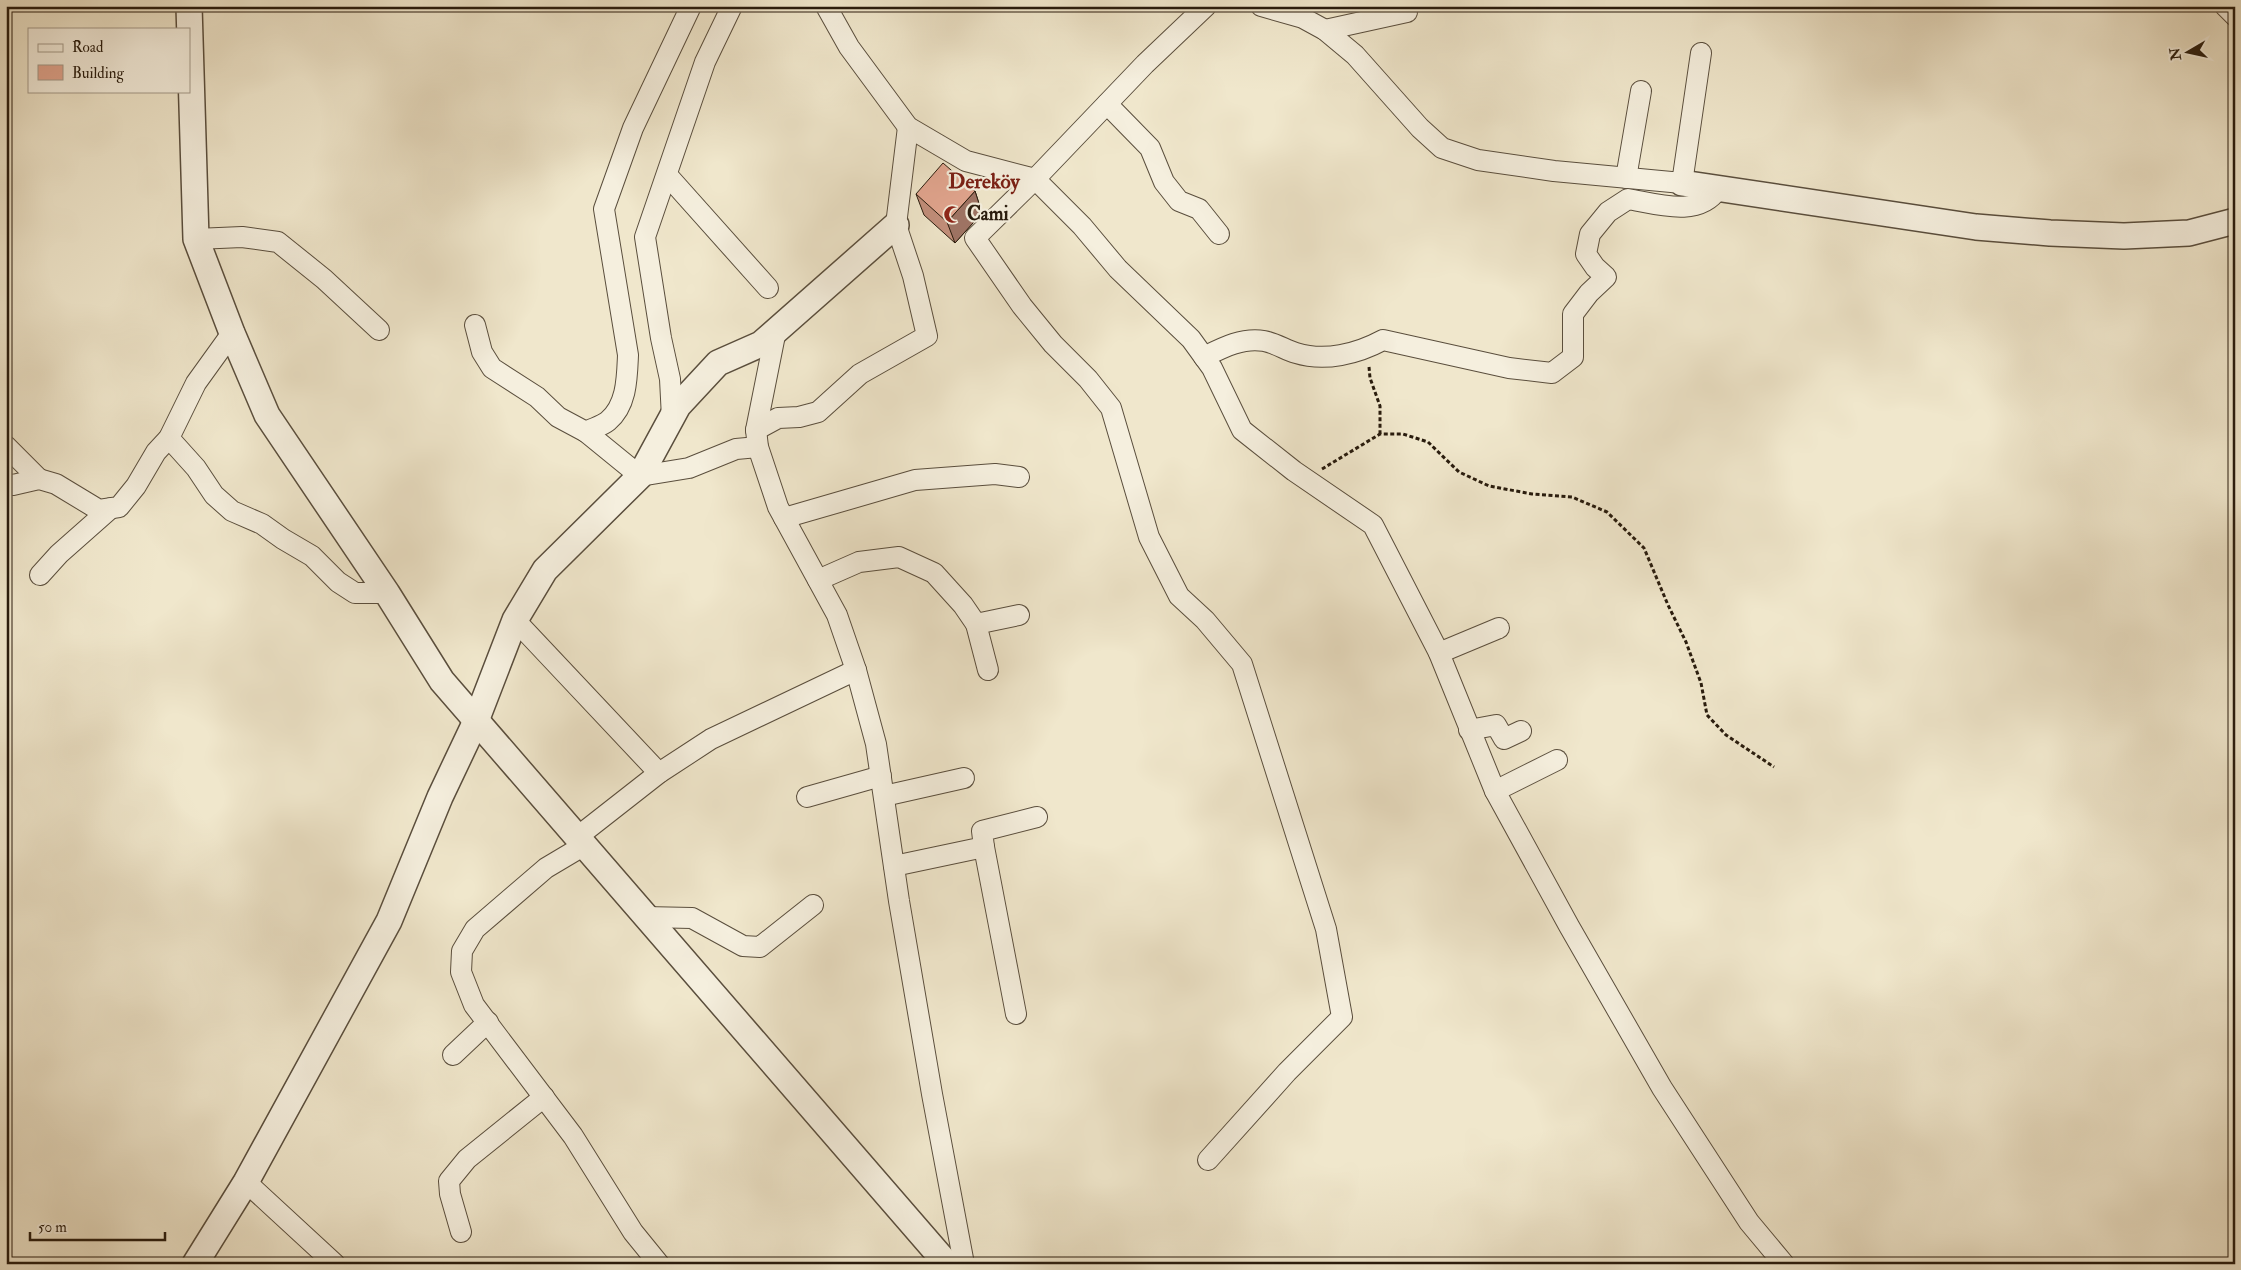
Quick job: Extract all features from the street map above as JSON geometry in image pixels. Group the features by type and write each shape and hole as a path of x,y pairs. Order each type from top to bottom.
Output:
{"street":[{"path":"189,6 190,28"},
{"path":"586,432 608,421 623,400 628,377 628,355 604,210 633,128 691,6"},
{"path":"672,418 670,379 661,338 646,237 705,62 732,6"},
{"path":"826,6 848,46 908,128 966,161 1035,179 1082,226 1118,269 1191,339 1212,368 1242,430 1306,479 1372,525 1439,653 1495,791 1569,926 1662,1088 1749,1222 1784,1264"},
{"path":"1206,6 1145,64 1035,179 975,238 1022,306 1053,344 1088,379 1111,408 1149,537 1179,596 1205,620 1242,664 1326,929 1342,1017 1287,1072 1208,1160"},
{"path":"1261,6 1303,18 1325,30 1354,55 1420,128 1442,148 1478,160 1682,183 1976,227 2050,234 2124,236 2189,233 2235,221"},
{"path":"2225,6 2235,16"},
{"path":"1325,30 1406,12"},
{"path":"190,39 196,240 232,333 267,415 387,593 442,681 947,1264"},
{"path":"1682,183 1701,53"},
{"path":"1626,178 1641,91"},
{"path":"1107,104 1150,148 1164,182 1179,201 1199,209 1219,234"},
{"path":"475,325 482,352 492,368 537,397 558,417 586,432 640,476 689,468 757,439 778,418 799,417 818,412 860,374 927,336 913,276 896,225 908,128"},
{"path":"668,176 768,288"},
{"path":"1204,357 1232,344 1263,341 1298,354 1325,358 1366,349 1383,340 1509,368 1552,373 1573,358 1573,314 1588,292 1606,277 1595,267 1586,254 1590,234 1608,212 1628,199 1669,206 1694,207 1712,198 1718,189"},
{"path":"195,1264 246,1182 389,921 440,797 476,721 515,620 545,570 640,476 678,406 718,363 761,344 896,225"},
{"path":"196,240 242,237 278,242 324,279 379,330"},
{"path":"776,330 757,439 778,508 837,616 856,670 876,744 894,866 932,1094 964,1264"},
{"path":"6,446 39,479 56,484 99,510 119,508 136,486 156,452 169,438 196,383 232,333"},
{"path":"169,438 196,468 214,495 232,511 262,524 312,556 338,582 355,593 387,593"},
{"path":"784,518 915,480 995,474 1018,476"},
{"path":"6,484 13,485 39,479"},
{"path":"40,575 59,554 111,508"},
{"path":"818,580 859,562 899,557 934,573 963,605 976,624 988,670"},
{"path":"976,624 1019,616"},
{"path":"515,620 659,773"},
{"path":"1439,653 1500,628"},
{"path":"659,1264 633,1232 573,1136 474,1005 461,972 462,951 475,929 546,868 580,842 659,773 711,739 856,670"},
{"path":"1469,730 1496,725 1504,739 1521,731"},
{"path":"1495,791 1557,760"},
{"path":"807,797 882,786 964,778"},
{"path":"1016,1014 982,831 1037,817"},
{"path":"894,866 984,846"},
{"path":"645,917 692,918 743,946 760,947 813,906"},
{"path":"453,1056 488,1022"},
{"path":"461,1232 450,1194 449,1181 467,1159 544,1097"},
{"path":"246,1182 335,1264"}],"path":[{"path":"1366,349 1370,378 1380,406 1380,434"},
{"path":"1306,479 1380,434 1403,434 1428,442 1458,472 1489,486 1532,494 1572,497 1607,512 1644,548 1686,642 1701,683 1707,716 1726,735 1774,767"}],"building":[{"path":"943,163 975,191 947,222 916,194"}],"place":[{"name":"Cami","path":"953,214"}],"district":[{"name":"Dereköy","path":"984,181"}]}
